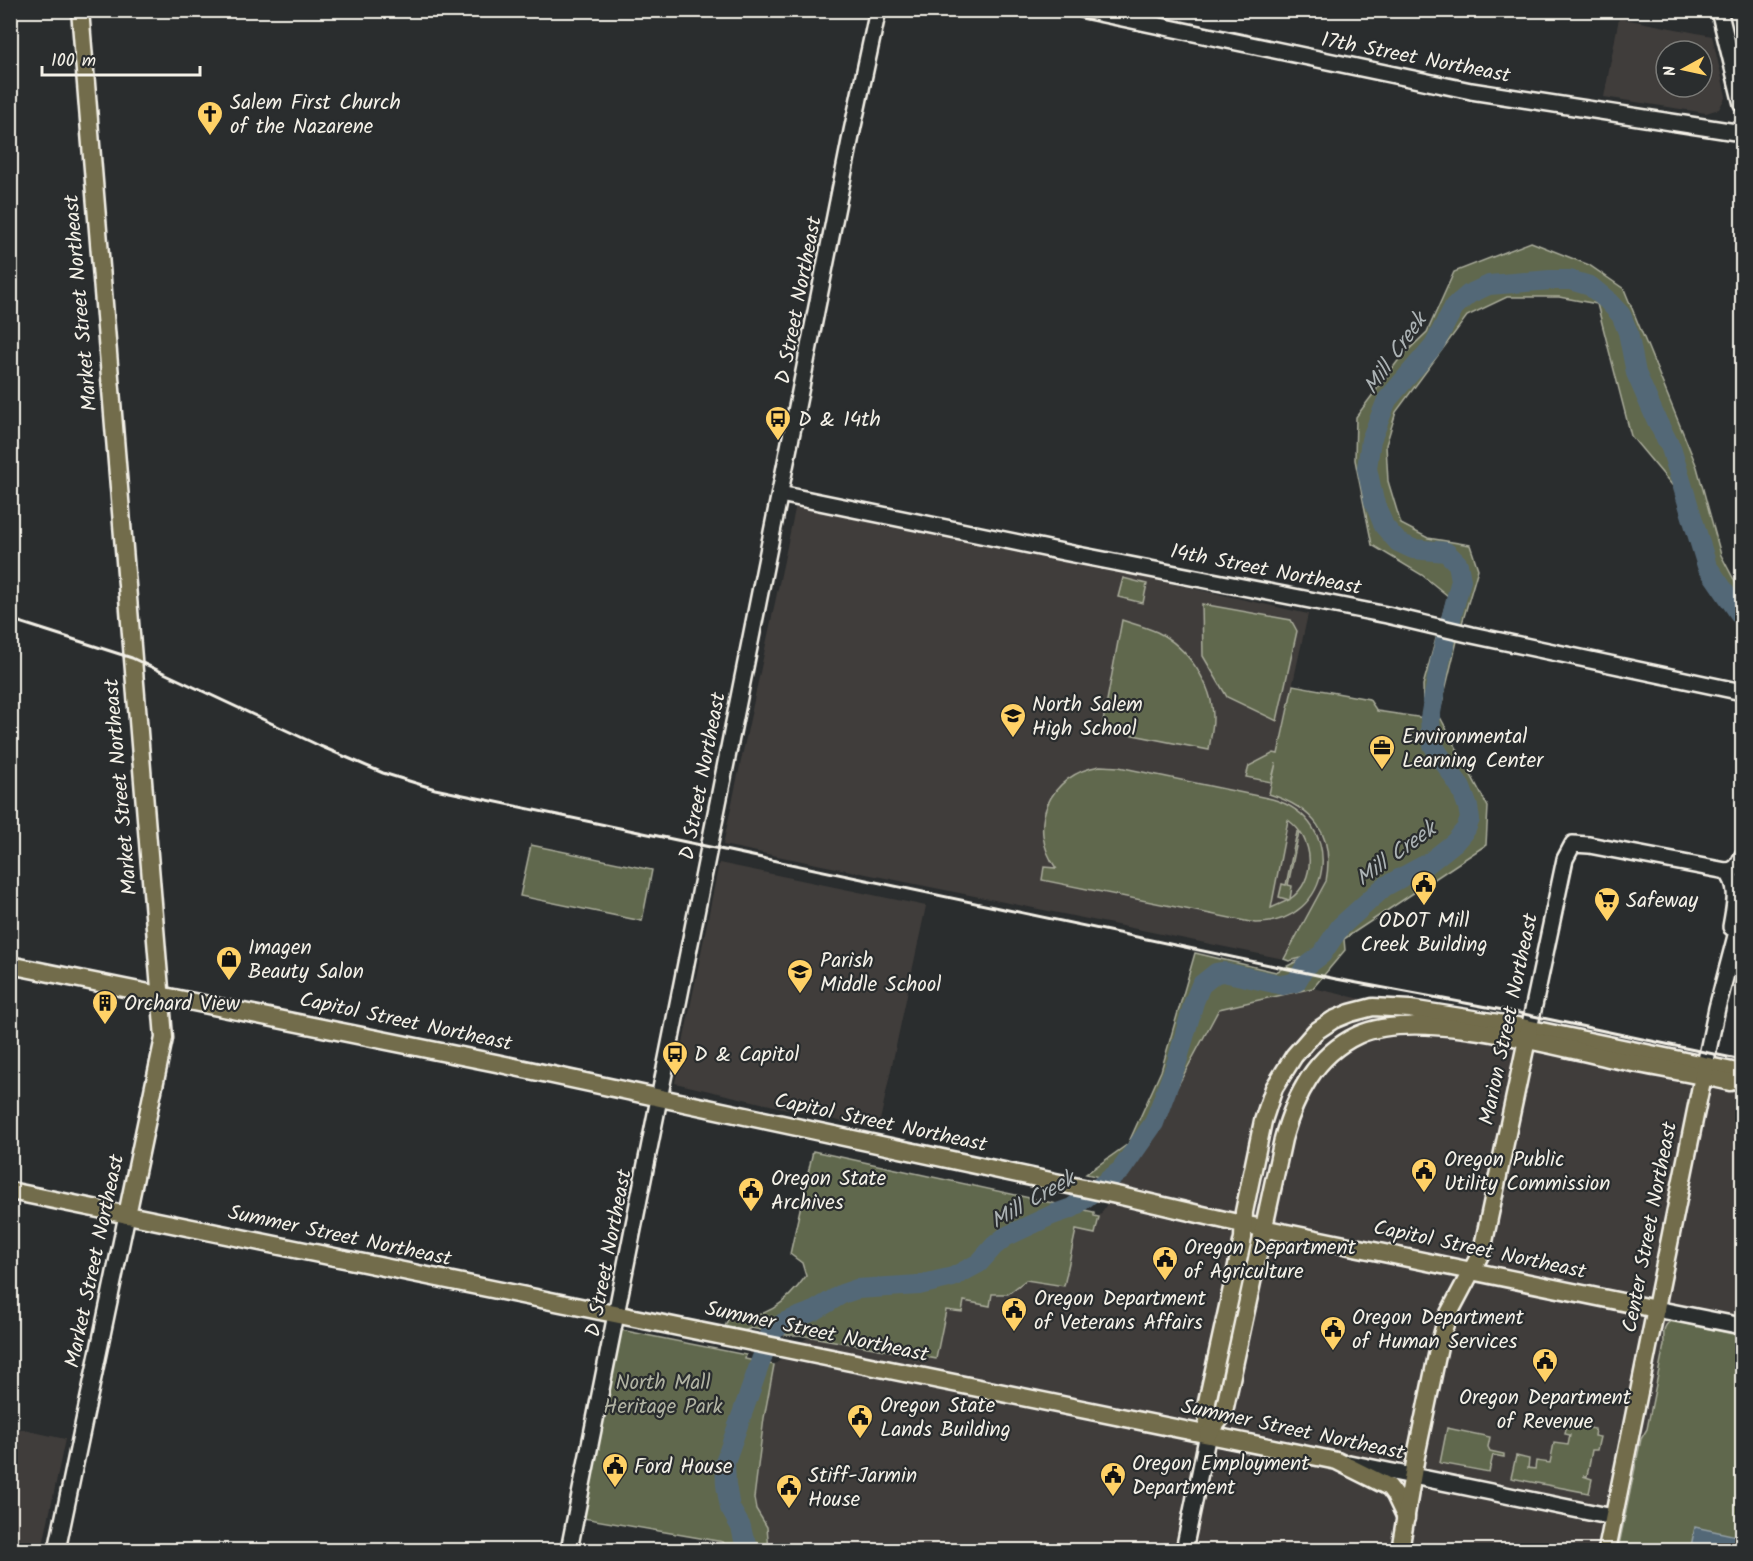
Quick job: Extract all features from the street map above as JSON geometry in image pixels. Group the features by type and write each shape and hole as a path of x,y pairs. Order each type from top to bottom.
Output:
{"main road":[{"name":"Market Street Northeast","path":"80,10 164,1038 127,1215"},
{"name":"Capitol Street Northeast","path":"10,965 278,1018 1121,1196 1243,1224 1656,1309"},
{"path":"1208,1434 1207,1402 1243,1238 1243,1224 1263,1121 1274,1088 1294,1056 1315,1032 1333,1020 1363,1009 1385,1007 1704,1071 1743,1084"},
{"path":"1208,1434 1221,1418 1225,1407 1282,1139 1296,1100 1321,1062 1347,1041 1379,1029 1415,1025 1528,1035"},
{"name":"Marion Street Northeast","path":"1400,1551 1412,1476 1443,1331 1452,1308 1482,1251 1528,1035"},
{"path":"1704,1071 1743,1073"},
{"name":"Center Street Northeast","path":"1607,1551 1704,1071"},
{"name":"Summer Street Northeast","path":"10,1191 1337,1461"},
{"path":"1234,1277 1238,1293 1231,1326 1234,1331 1240,1333"},
{"path":"1337,1461 1389,1487 1406,1518"}],"street":[{"name":"D Street Northeast","path":"569,1551 878,10"},
{"name":"17th Street Northeast","path":"1084,10 1471,91 1743,133"},
{"path":"1719,10 1743,104"},
{"name":"14th Street Northeast","path":"780,494 1426,623 1472,635 1743,692"},
{"name":"Marion Street Northeast","path":"1528,1035 1565,859 1573,844 1589,844 1726,871"},
{"path":"1726,871 1737,867 1743,857"},
{"path":"1726,871 1732,878 1736,891 1726,969"},
{"name":"Center Street Northeast","path":"1704,1071 1726,969 1743,913"},
{"name":"Market Street Northeast","path":"57,1551 127,1215"},
{"name":"Capitol Street Northeast","path":"1656,1309 1743,1326"},
{"path":"1184,1551 1208,1434"},
{"name":"Summer Street Northeast","path":"1337,1461 1613,1517"}],"shaded area":[{"path":"1619,18 1712,36 1713,39 1654,39 1654,99 1714,99 1714,45 1726,96 1719,109 1706,113 1604,97"},
{"name":"North Salem High School","path":"797,500 1308,614 1269,793 1286,799 1309,814 1327,844 1328,871 1322,889 1284,959 723,845"},
{"name":"Parish Middle School","path":"719,863 926,906 878,1130 675,1083"},
{"path":"1313,988 1742,1086 1742,1470 1639,1449 1618,1550 769,1550 769,1537 763,1519 756,1509 754,1498 764,1418 774,1365 808,1337 936,1359 946,1309 964,1301 992,1294 1004,1296 1026,1280 1064,1286 1076,1230 1095,1234 1099,1217 1148,1141 1219,1009"},
{"path":"11,1427 65,1439 42,1550 11,1550"}],"green space":[{"path":"1531,242 1589,265 1624,289 1697,467 1721,555 1742,595 1742,633 1713,587 1677,491 1631,436 1597,304 1559,297 1507,297 1467,316 1396,412 1386,445 1388,481 1401,524 1428,538 1470,545 1478,569 1439,715 1488,807 1486,845 1344,939 1345,950 1313,988 1219,1009 1148,1141 1120,1182 1086,1174 1128,1144 1161,1071 1195,953 1276,972 1305,957 1289,961 1284,959 1326,881 1328,864 1324,837 1309,815 1298,807 1269,794 1276,763 1271,782 1246,777 1249,766 1274,753 1278,754 1293,685 1369,699 1377,711 1424,718 1423,685 1448,596 1422,575 1372,545 1355,460 1356,417 1400,358 1427,332 1454,272"},
{"path":"1123,578 1147,584 1143,603 1118,597"},
{"path":"1202,604 1291,620 1297,631 1277,721 1227,697 1203,656"},
{"path":"1122,620 1153,630 1168,639 1188,657 1196,668 1212,705 1213,722 1209,750 1108,730 1103,722"},
{"path":"1100,766 1119,767 1272,799 1296,810 1313,827 1321,848 1322,869 1315,890 1302,907 1282,919 1255,923 1042,880 1044,867 1056,868 1047,852 1043,835 1043,819 1048,804 1067,779 1082,771","holes":["1288,820 1297,828 1308,848 1309,860 1305,881 1290,899 1292,886 1288,885 1299,832 1297,832 1286,885 1282,884 1279,897 1289,900 1271,908"]},
{"path":"531,845 652,870 642,921 520,896"},
{"path":"813,1151 1094,1212 1094,1216 1099,1217 1095,1234 1076,1230 1064,1286 1026,1280 1008,1294 992,1294 990,1306 964,1301 962,1312 946,1310 936,1359 800,1335 786,1335 751,1328 744,1331 725,1327 728,1319 753,1316 773,1308 790,1295 806,1276 802,1263 790,1254"},
{"path":"1675,1320 1742,1336 1742,1550 1618,1550 1641,1439 1647,1429 1664,1345 1664,1330 1667,1324"},
{"name":"North Mall Heritage Park","path":"621,1330 746,1355 745,1359 774,1365 764,1418 754,1498 756,1509 767,1527 769,1550 729,1550 723,1542 583,1518"},
{"path":"1567,1424 1595,1429 1594,1436 1600,1437 1597,1450 1592,1450 1587,1476 1583,1476 1592,1479 1589,1493 1511,1478 1516,1456 1529,1459 1528,1468 1535,1469 1536,1461 1550,1463 1554,1443 1568,1445 1570,1435 1565,1434"},
{"path":"1447,1428 1490,1437 1488,1447 1490,1451 1504,1454 1504,1457 1493,1455 1489,1472 1440,1463"}],"water":[{"path":"1695,1527 1737,1536 1734,1550 1713,1550 1691,1546"}],"waterway":[{"name":"Mill Creek","path":"751,1550 730,1508 725,1462 771,1332 785,1322 814,1311 842,1294 857,1289 919,1285 953,1277 979,1263 1005,1237 1072,1208 1121,1170 1154,1123 1177,1062 1201,985 1216,973 1223,972 1283,985 1296,982 1305,967 1322,954 1340,927 1384,887 1430,862 1455,842 1466,829 1470,819 1468,807 1461,788 1433,745 1430,718 1440,662 1461,580 1458,564 1446,552 1413,549 1398,542 1384,526 1374,501 1367,468 1371,440 1387,400 1434,345 1454,307 1469,294 1489,285 1570,280 1590,286 1621,315 1628,332 1636,373 1671,448 1707,566 1742,617"}],"railway":[{"path":"10,619 132,658 320,746 383,773 435,789 1336,979 1519,1013 1742,1060"}],"place":[{"name":"Salem First Church of the Nazarene","path":"210,137"},
{"name":"D & 14th","path":"778,442"},
{"name":"North Salem High School","path":"1013,739"},
{"name":"Environmental Learning Center","path":"1382,771"},
{"name":"ODOT Mill Creek Building","path":"1424,907"},
{"name":"Safeway","path":"1607,923"},
{"name":"Imagen Beauty Salon","path":"229,982"},
{"name":"Parish Middle School","path":"800,995"},
{"name":"Orchard View","path":"105,1026"},
{"name":"D & Capitol","path":"675,1077"},
{"name":"Oregon Public Utility Commission","path":"1424,1194"},
{"name":"Oregon State Archives","path":"751,1213"},
{"name":"Oregon Department of Agriculture","path":"1165,1282"},
{"name":"Oregon Department of Veterans Affairs","path":"1014,1333"},
{"name":"Oregon Department of Human Services","path":"1333,1352"},
{"name":"Oregon Department of Revenue","path":"1545,1384"},
{"name":"Oregon State Lands Building","path":"860,1440"},
{"name":"Ford House","path":"615,1489"},
{"name":"Oregon Employment Department","path":"1113,1498"},
{"name":"Stiff-Jarmin House","path":"789,1510"}]}
